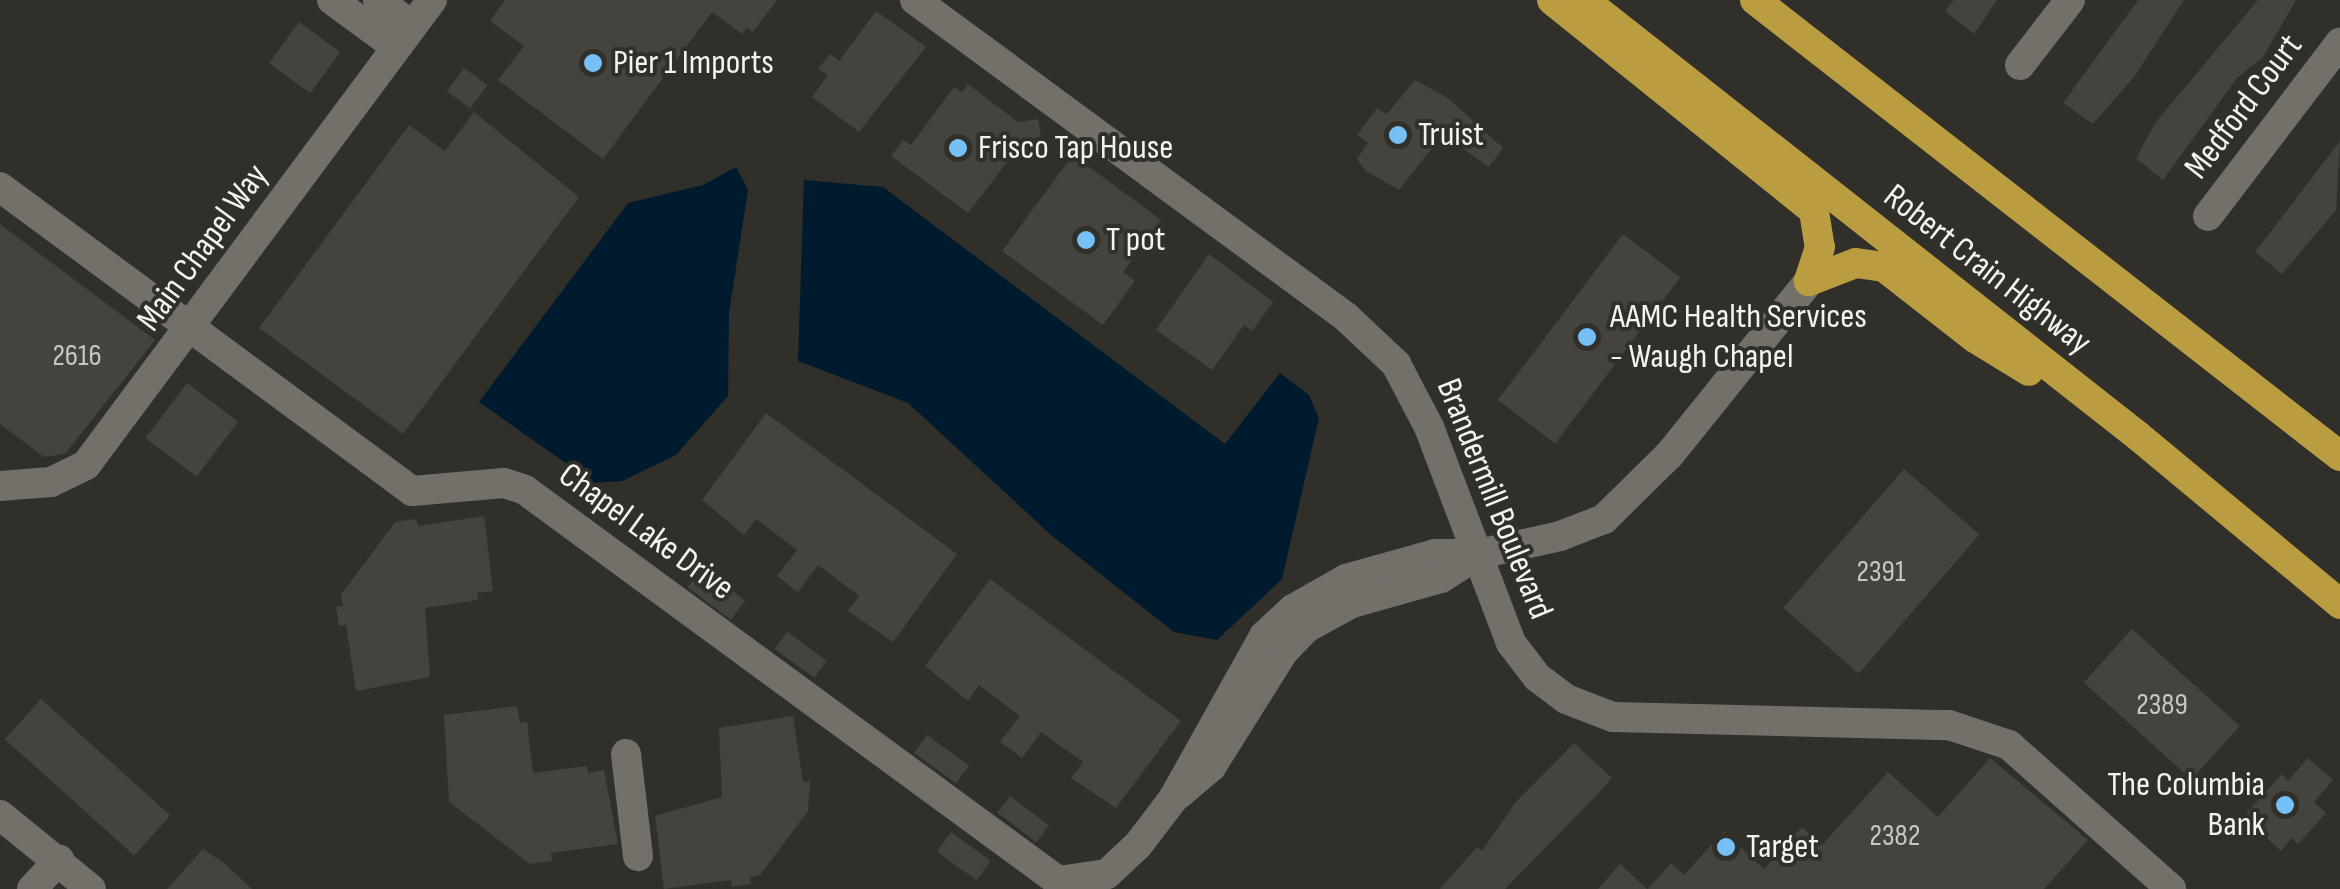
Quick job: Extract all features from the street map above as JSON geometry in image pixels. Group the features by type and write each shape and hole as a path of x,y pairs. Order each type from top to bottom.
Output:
{"highway":[{"path":"1552,0 1814,210 1820,247 1809,281"},
{"name":"Robert Crain Highway","path":"1584,0 2138,436 2340,604"},
{"name":"Robert Crain Highway","path":"1755,0 2340,456"},
{"path":"1809,281 1856,263 1884,267 1975,338 2138,436"}],"street":[{"path":"332,0 404,36"},
{"path":"378,0 404,36"},
{"name":"Main Chapel Way","path":"0,486 51,482 86,465 432,0"},
{"name":"Brandermill Boulevard","path":"916,0 1346,317 1396,364 1479,554 1511,643 1537,677 1566,699 1613,717 1949,725 2010,745 2171,889"},
{"path":"2020,64 2070,0"},
{"name":"Medford Court","path":"2208,216 2340,44"},
{"name":"Chapel Lake Drive","path":"0,186 412,491 504,484 525,490 1058,881 1107,874 1172,798 1264,636 1293,608 1346,579 1435,554 1479,554 1604,519 1670,454 1809,281"},
{"path":"626,754 638,856"},
{"path":"0,815 90,889"},
{"path":"32,889 58,860"}],"water":[{"path":"736,167 748,190 729,313 728,396 676,455 622,481 594,483 479,402 628,203 703,185"},
{"path":"804,180 883,187 1225,444 1280,373 1309,395 1319,418 1282,579 1217,640 1174,632 1051,535 908,403 798,361"}],"building":[{"name":"Pier 1 Imports","path":"505,0 777,0 753,32 747,28 742,34 712,12 603,159 498,80 524,46 490,21"},
{"path":"1954,0 1997,0 1974,34 1945,11"},
{"path":"2138,0 2184,0 2134,77 2093,124 2063,103"},
{"path":"2258,0 2296,0 2263,57 2237,78 2163,180 2136,158 2156,122"},
{"path":"876,11 926,47 859,132 812,97 828,75 818,69 830,54 839,61"},
{"path":"299,22 340,52 310,93 269,63"},
{"path":"464,68 487,85 470,109 447,91"},
{"name":"Truist","path":"1415,80 1448,98 1503,148 1489,167 1443,134 1399,190 1366,171 1357,159 1368,143 1357,135 1377,108 1387,114"},
{"name":"Frisco Tap House","path":"968,84 1018,122 1038,119 1041,137 1025,139 968,213 891,156 903,140 911,145 954,87 962,92"},
{"path":"474,112 579,197 403,434 259,328 409,125 445,151"},
{"path":"2340,141 2336,210 2282,274 2255,252"},
{"name":"T pot","path":"1073,155 1161,220 1123,272 1135,281 1103,325 1002,251"},
{"path":"0,224 155,340 65,454 44,457 0,424"},
{"path":"1623,234 1681,277 1555,443 1498,400"},
{"path":"1209,254 1273,302 1252,331 1244,325 1212,370 1156,330"},
{"path":"187,383 238,422 197,477 145,438"},
{"path":"766,413 957,554 893,642 848,611 859,596 818,565 798,592 777,576 797,550 756,519 744,535 702,500"},
{"path":"1904,469 1979,535 1859,673 1783,608"},
{"path":"484,516 493,591 477,593 478,600 425,608 430,677 356,691 346,625 339,626 336,607 343,606 341,595 395,522 416,519 418,526"},
{"path":"702,568 745,600 731,620 688,587"},
{"path":"990,579 1181,721 1116,808 1071,778 1083,762 1041,732 1022,758 1000,742 1020,716 979,685 968,701 925,666"},
{"path":"2132,629 2240,726 2192,780 2084,683"},
{"path":"787,632 827,661 814,678 775,649"},
{"path":"41,699 170,815 134,856 5,739"},
{"path":"517,706 520,723 527,722 533,773 587,766 588,773 604,770 618,844 551,853 552,861 530,864 449,802 444,715"},
{"path":"793,716 803,782 810,781 808,811 760,875 750,877 751,884 732,887 731,880 664,889 655,816 722,797 719,728"},
{"path":"927,735 969,766 956,783 914,753"},
{"path":"1574,743 1612,778 1596,796 1505,889 1440,889 1477,847 1482,851 1515,803"},
{"path":"1990,758 2088,840 2044,889 1648,889 1671,863 1684,875 1724,831 1764,869 1802,827 1822,845 1888,772 1938,817"},
{"name":"The Columbia Bank","path":"2308,758 2333,780 2314,802 2326,813 2298,844 2292,838 2281,851 2243,817 2282,774 2288,781"},
{"path":"1010,796 1049,825 1036,842 997,813"},
{"path":"951,832 991,861 977,880 937,851"},
{"path":"203,849 224,863 252,889 167,889"},
{"name":"Target","path":"1620,864 1647,889 1598,889"}],"place":[{"name":"Pier 1 Imports","path":"593,63"},
{"name":"Truist","path":"1398,135"},
{"name":"Frisco Tap House","path":"958,148"},
{"name":"T pot","path":"1086,240"},
{"name":"AAMC Health Services - Waugh Chapel","path":"1587,337"},
{"name":"The Columbia Bank","path":"2285,805"},
{"name":"Target","path":"1726,847"}]}
